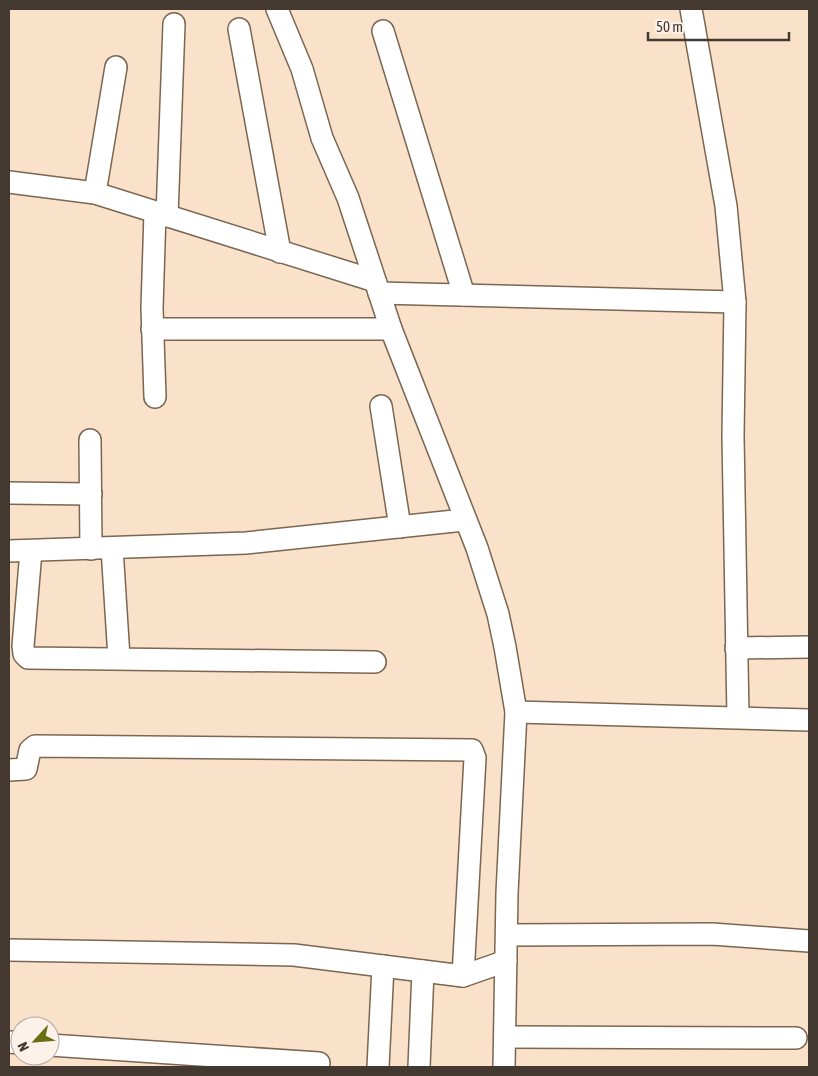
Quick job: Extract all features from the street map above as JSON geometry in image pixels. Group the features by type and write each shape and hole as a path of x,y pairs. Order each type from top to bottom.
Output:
{"street":[{"path":"277,9 302,70 322,138 348,198 391,329 479,556 498,614 516,712 506,961 504,1067"},
{"path":"691,9 726,206 735,302 733,396 738,717"},
{"path":"155,397 152,328 174,24"},
{"path":"239,28 280,252"},
{"path":"382,31 464,295"},
{"path":"95,193 116,67"},
{"path":"9,182 95,193 280,252 377,287 464,295 735,302"},
{"path":"152,328 391,329"},
{"path":"381,406 400,527"},
{"path":"90,440 90,494 120,658"},
{"path":"9,492 90,494"},
{"path":"9,552 246,544 464,520"},
{"path":"32,552 23,646 24,654 35,660 120,658 375,662"},
{"path":"736,648 809,647"},
{"path":"516,712 809,720"},
{"path":"9,770 26,769 30,750 35,746 472,750 475,758 463,976"},
{"path":"507,934 712,934 809,941"},
{"path":"9,950 294,955 463,976 506,961"},
{"path":"378,1067 383,966"},
{"path":"419,1067 423,971"},
{"path":"506,1037 796,1038"},
{"path":"60,1046 319,1064"}]}
